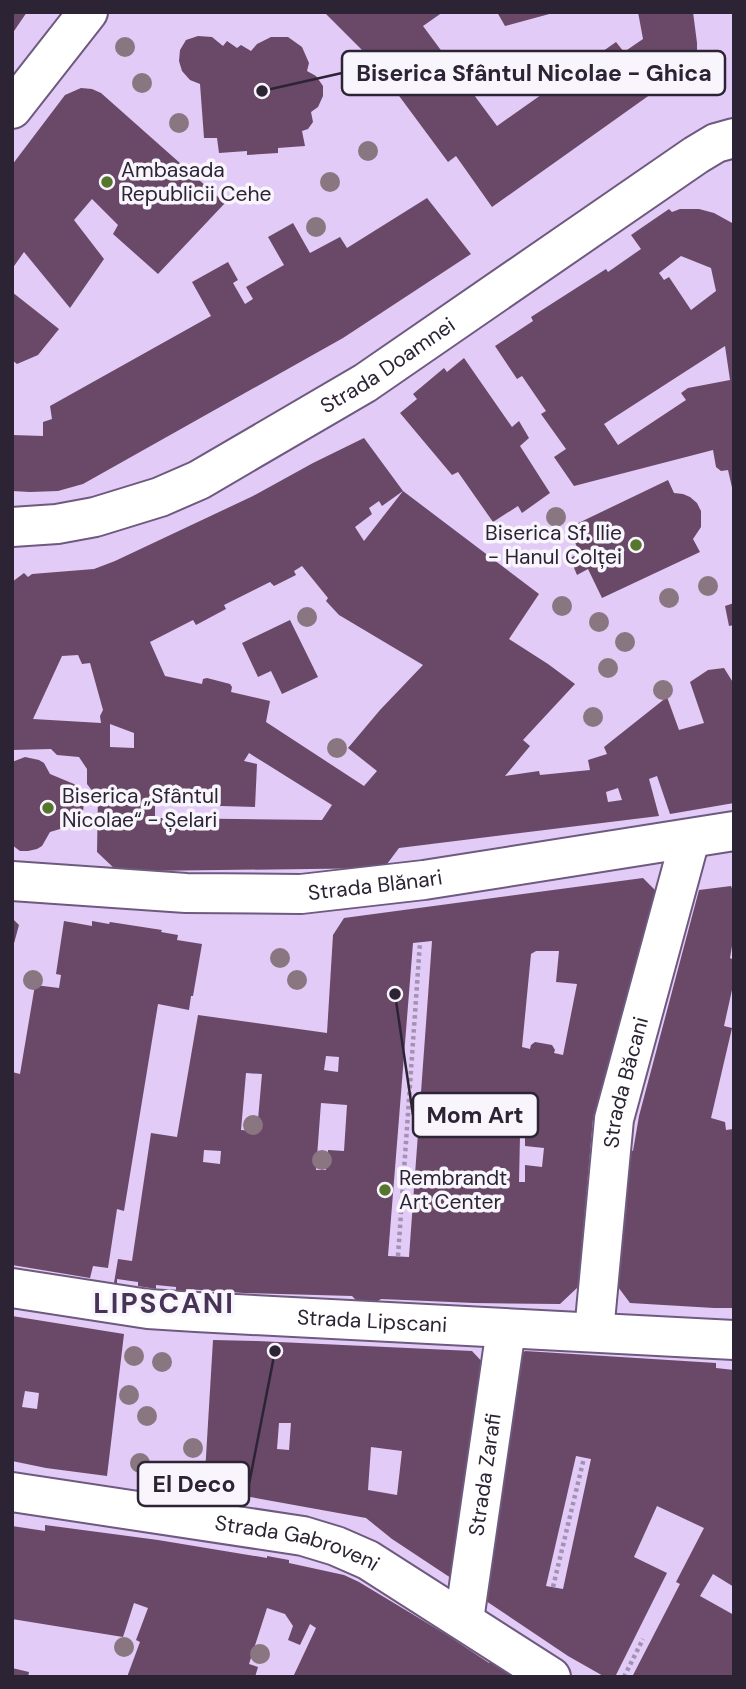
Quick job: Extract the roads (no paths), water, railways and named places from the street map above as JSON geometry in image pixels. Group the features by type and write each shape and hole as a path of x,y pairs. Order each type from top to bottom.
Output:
{"street":[{"path":"12,109 88,12"},
{"name":"Strada Doamnei","path":"13,528 95,517 160,497 199,480 365,383 696,155 734,138"},
{"name":"Strada Blănari","path":"12,881 186,893 301,894 424,880 734,831"},
{"name":"Strada Băcani","path":"594,1332 614,1119 690,839"},
{"name":"Strada Lipscani","path":"12,1288 148,1309 734,1340"},
{"name":"Strada Zarafi","path":"464,1620 506,1329"},
{"name":"Strada Gabroveni","path":"12,1492 303,1536 336,1546 368,1560 551,1677"}],"place":[{"name":"Biserica Sfântul Nicolae - Ghica","path":"262,91"},
{"name":"Ambasada Republicii Cehe","path":"107,182"},
{"name":"Biserica Sf. Ilie - Hanul Colței","path":"636,545"},
{"name":"Biserica „Sfântul Nicolae“ - Șelari","path":"48,808"},
{"name":"Mom Art","path":"395,994"},
{"name":"Rembrandt Art Center","path":"385,1190"},
{"name":"El Deco","path":"275,1351"}],"district":[{"name":"LIPSCANI","path":"164,1303"}]}
